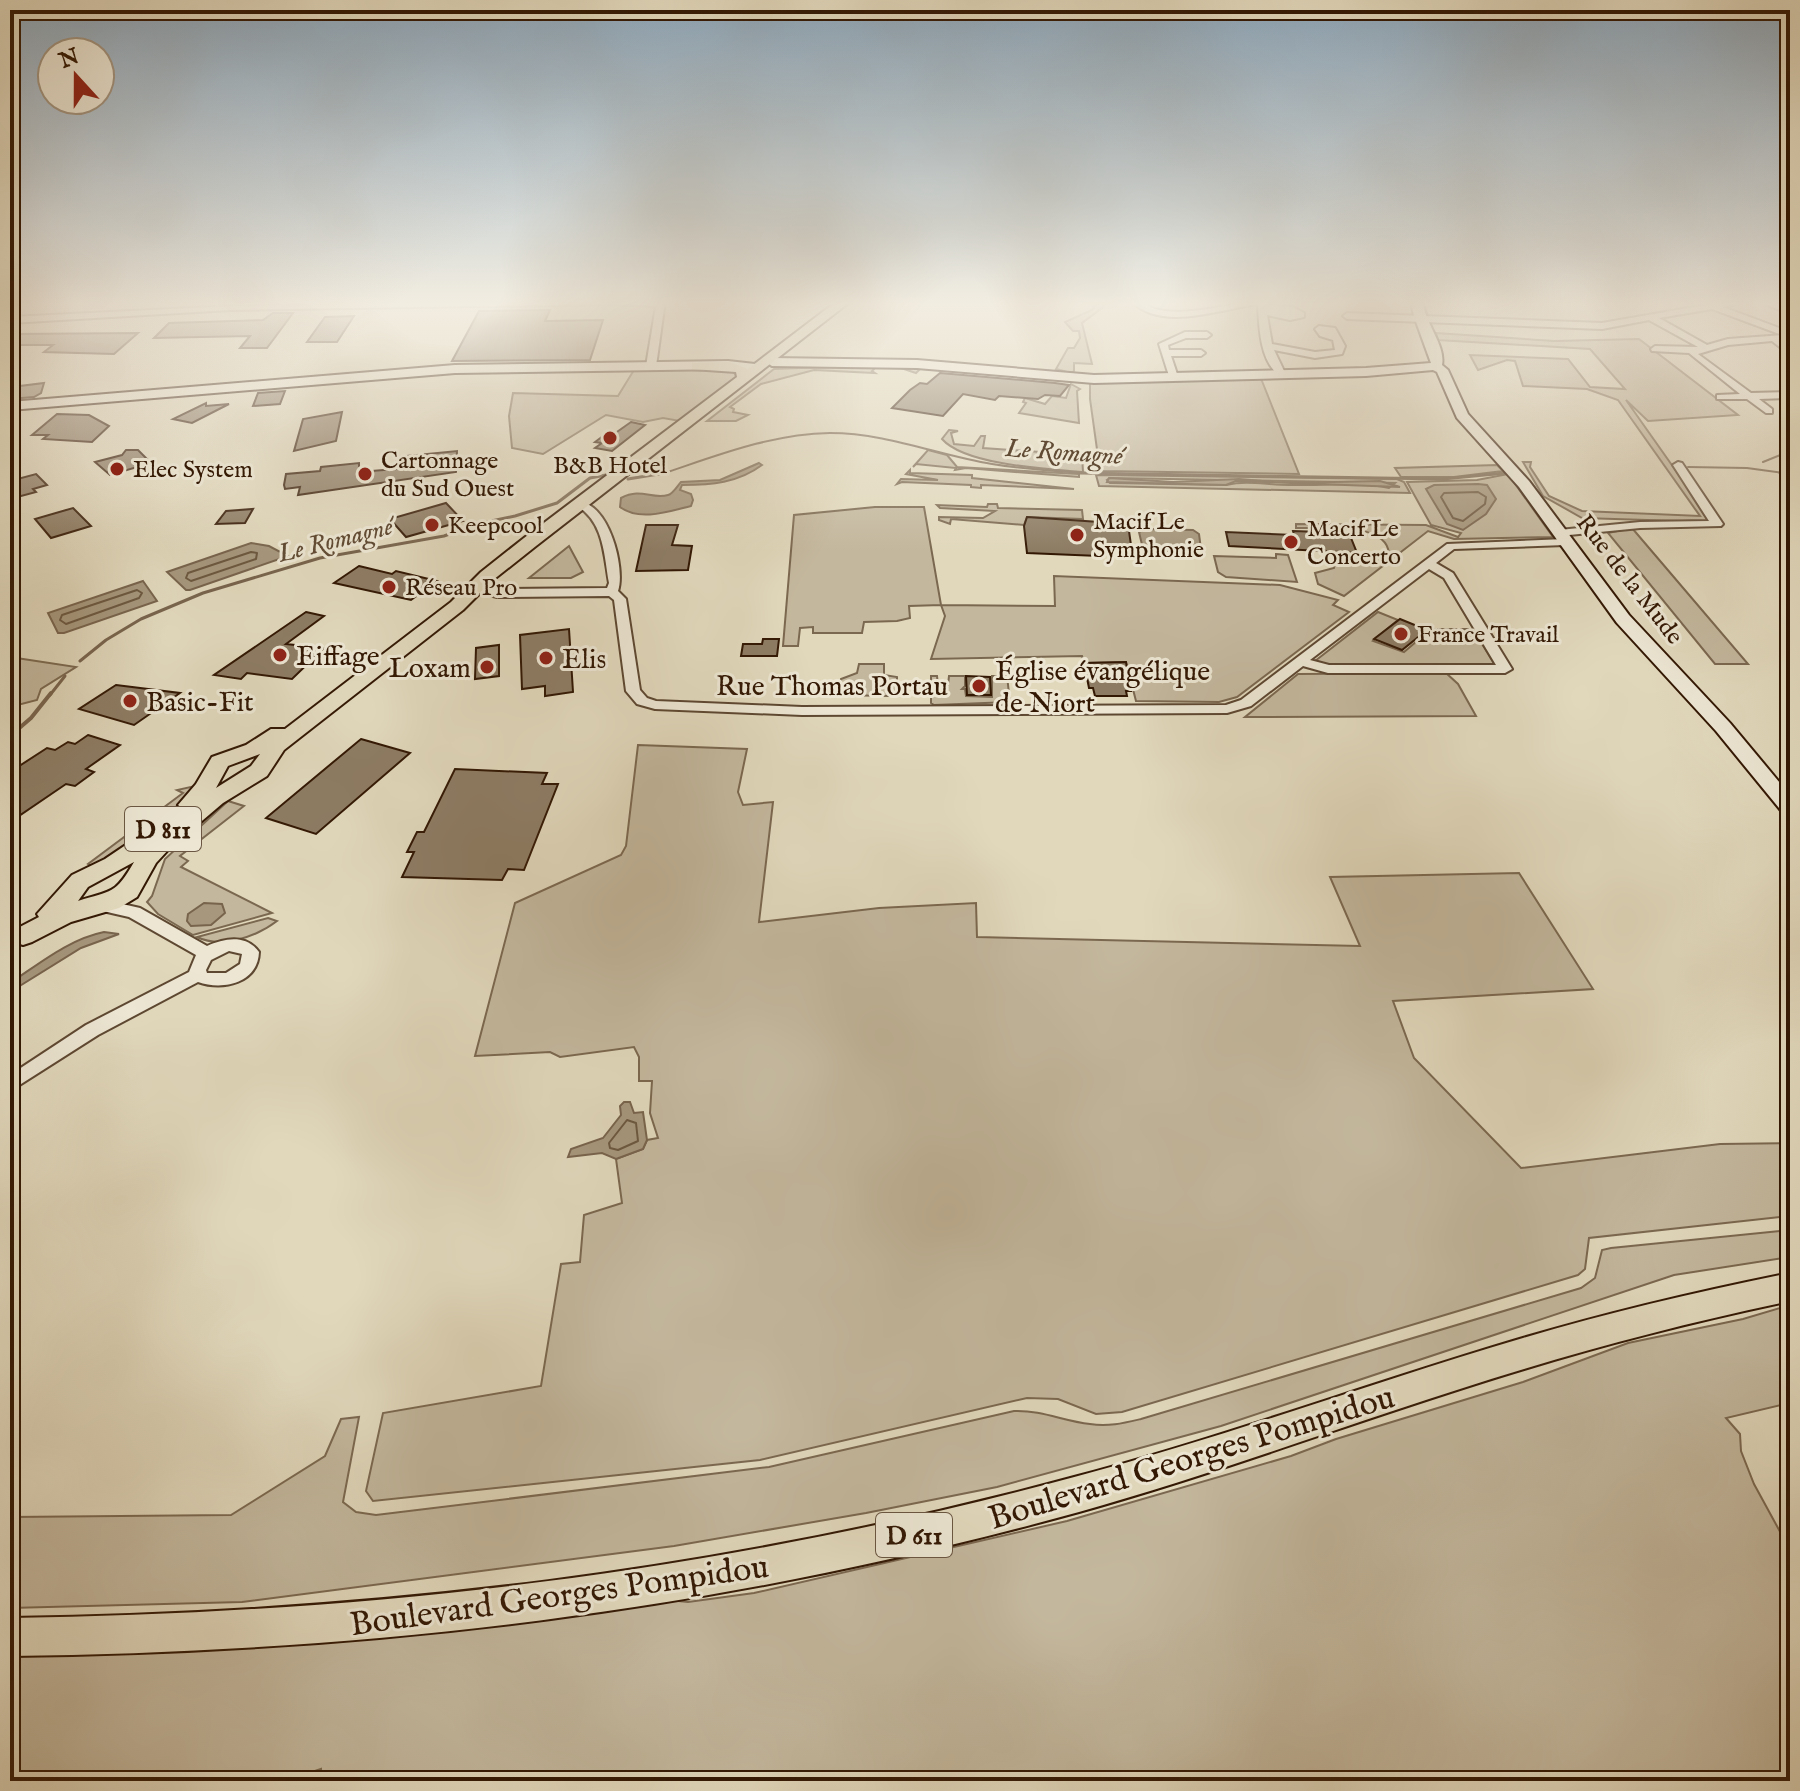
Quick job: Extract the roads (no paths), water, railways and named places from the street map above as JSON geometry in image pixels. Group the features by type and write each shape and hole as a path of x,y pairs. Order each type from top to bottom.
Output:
{"main road":[{"name":"D 811","path":"675,432 738,385"},
{"name":"D 811","path":"87,901 80,881 113,865 153,837 205,788 220,762 254,756 276,746 477,588 530,542 738,385"},
{"name":"D 811","path":"477,588 496,580 581,504"},
{"name":"D 811","path":"17,941 87,901 121,897 133,886 147,859 161,844 215,798 259,771 254,756"},
{"name":"Boulevard Georges Pompidou","path":"10,1622 195,1618 353,1609 572,1584 800,1546 941,1516 1077,1480 1238,1433 1571,1327 1665,1302 1790,1275"},
{"name":"Boulevard Georges Pompidou","path":"10,1637 152,1635 351,1623 573,1598 804,1559 1081,1493 1566,1341 1685,1308 1790,1287"}],"street":[{"path":"10,406 266,385"},
{"name":"Rue de la Mude","path":"1450,385 1462,415 1510,468 1623,619 1723,727 1790,808"},
{"path":"1734,385 1769,411"},
{"path":"1720,397 1790,395"},
{"name":"Rue Thomas Portau","path":"581,504 591,508 600,518 615,583 612,592 620,599 633,691 642,701 661,706 802,711 1227,709 1246,703 1457,544 1562,537 1640,525 1717,524 1678,465"},
{"path":"1300,661 1328,669 1505,669 1449,576 1428,563"},
{"path":"477,588 497,593 612,592"},
{"path":"133,886 134,912"},
{"path":"87,901 134,912 207,954"},
{"path":"237,945 248,949 252,956 246,969 227,979 209,981 199,974 198,965 207,954 221,947 237,945"},
{"path":"10,1084 92,1030 199,974"}],"water":[{"path":"759,463 762,465 734,479 682,485 680,490 691,494 691,506 646,515 620,507 621,498 628,495 668,495 681,482 720,480"},
{"path":"1109,478 1173,482 1239,479 1282,483 1107,482"},
{"path":"1380,481 1400,487 1289,483"},
{"path":"1434,485 1487,485 1496,499 1486,514 1463,530 1447,524 1426,489"},
{"path":"1146,529 1193,530 1199,534 1201,549 1149,554 1143,549 1139,532"},
{"path":"251,543 269,546 288,556 190,590 186,590 167,572"},
{"path":"143,581 157,601 64,633 58,633 48,613"},
{"path":"204,903 222,904 225,913 211,925 191,926 187,921 188,914"},
{"path":"104,932 119,934 81,948 10,992 10,983 55,953 79,940"},
{"path":"630,1102 634,1113 643,1112 647,1140 643,1149 616,1159 602,1153 568,1157 571,1149 603,1138 621,1115 620,1106"}],"waterway":[{"name":"Le Romagné","path":"665,473 765,442 830,433 871,437 1016,467 1111,474"},
{"path":"1763,462 1790,451"},
{"name":"Le Romagné","path":"1688,467 1747,468 1790,474 1780,473"},
{"name":"Le Romagné","path":"628,479 665,473"},
{"name":"Le Romagné","path":"659,475 665,473"},
{"name":"Le Romagné","path":"1079,473 1111,474"},
{"name":"Le Romagné","path":"1111,474 1443,479 1505,473 1488,475"},
{"name":"Le Romagné","path":"1111,474 1181,475"},
{"name":"Le Romagné","path":"80,661 106,640 141,619 203,593 320,558 444,536 477,524 515,516 557,503 590,478 606,475"},
{"name":"Le Romagné","path":"50,695 65,676"},
{"name":"Le Romagné","path":"10,736 31,718 51,693"}],"place":[{"name":"B&B Hotel","path":"610,438"},
{"name":"Elec System","path":"117,469"},
{"name":"Cartonnage du Sud Ouest","path":"365,474"},
{"name":"Keepcool","path":"432,525"},
{"name":"Macif Le Symphonie","path":"1077,535"},
{"name":"Macif Le Concerto","path":"1291,542"},
{"name":"Réseau Pro","path":"389,587"},
{"name":"France Travail","path":"1401,634"},
{"name":"Eiffage","path":"280,655"},
{"name":"Elis","path":"546,658"},
{"name":"Loxam","path":"487,667"},
{"name":"Église évangélique de Niort","path":"979,686"},
{"name":"Basic-Fit","path":"130,701"}]}
